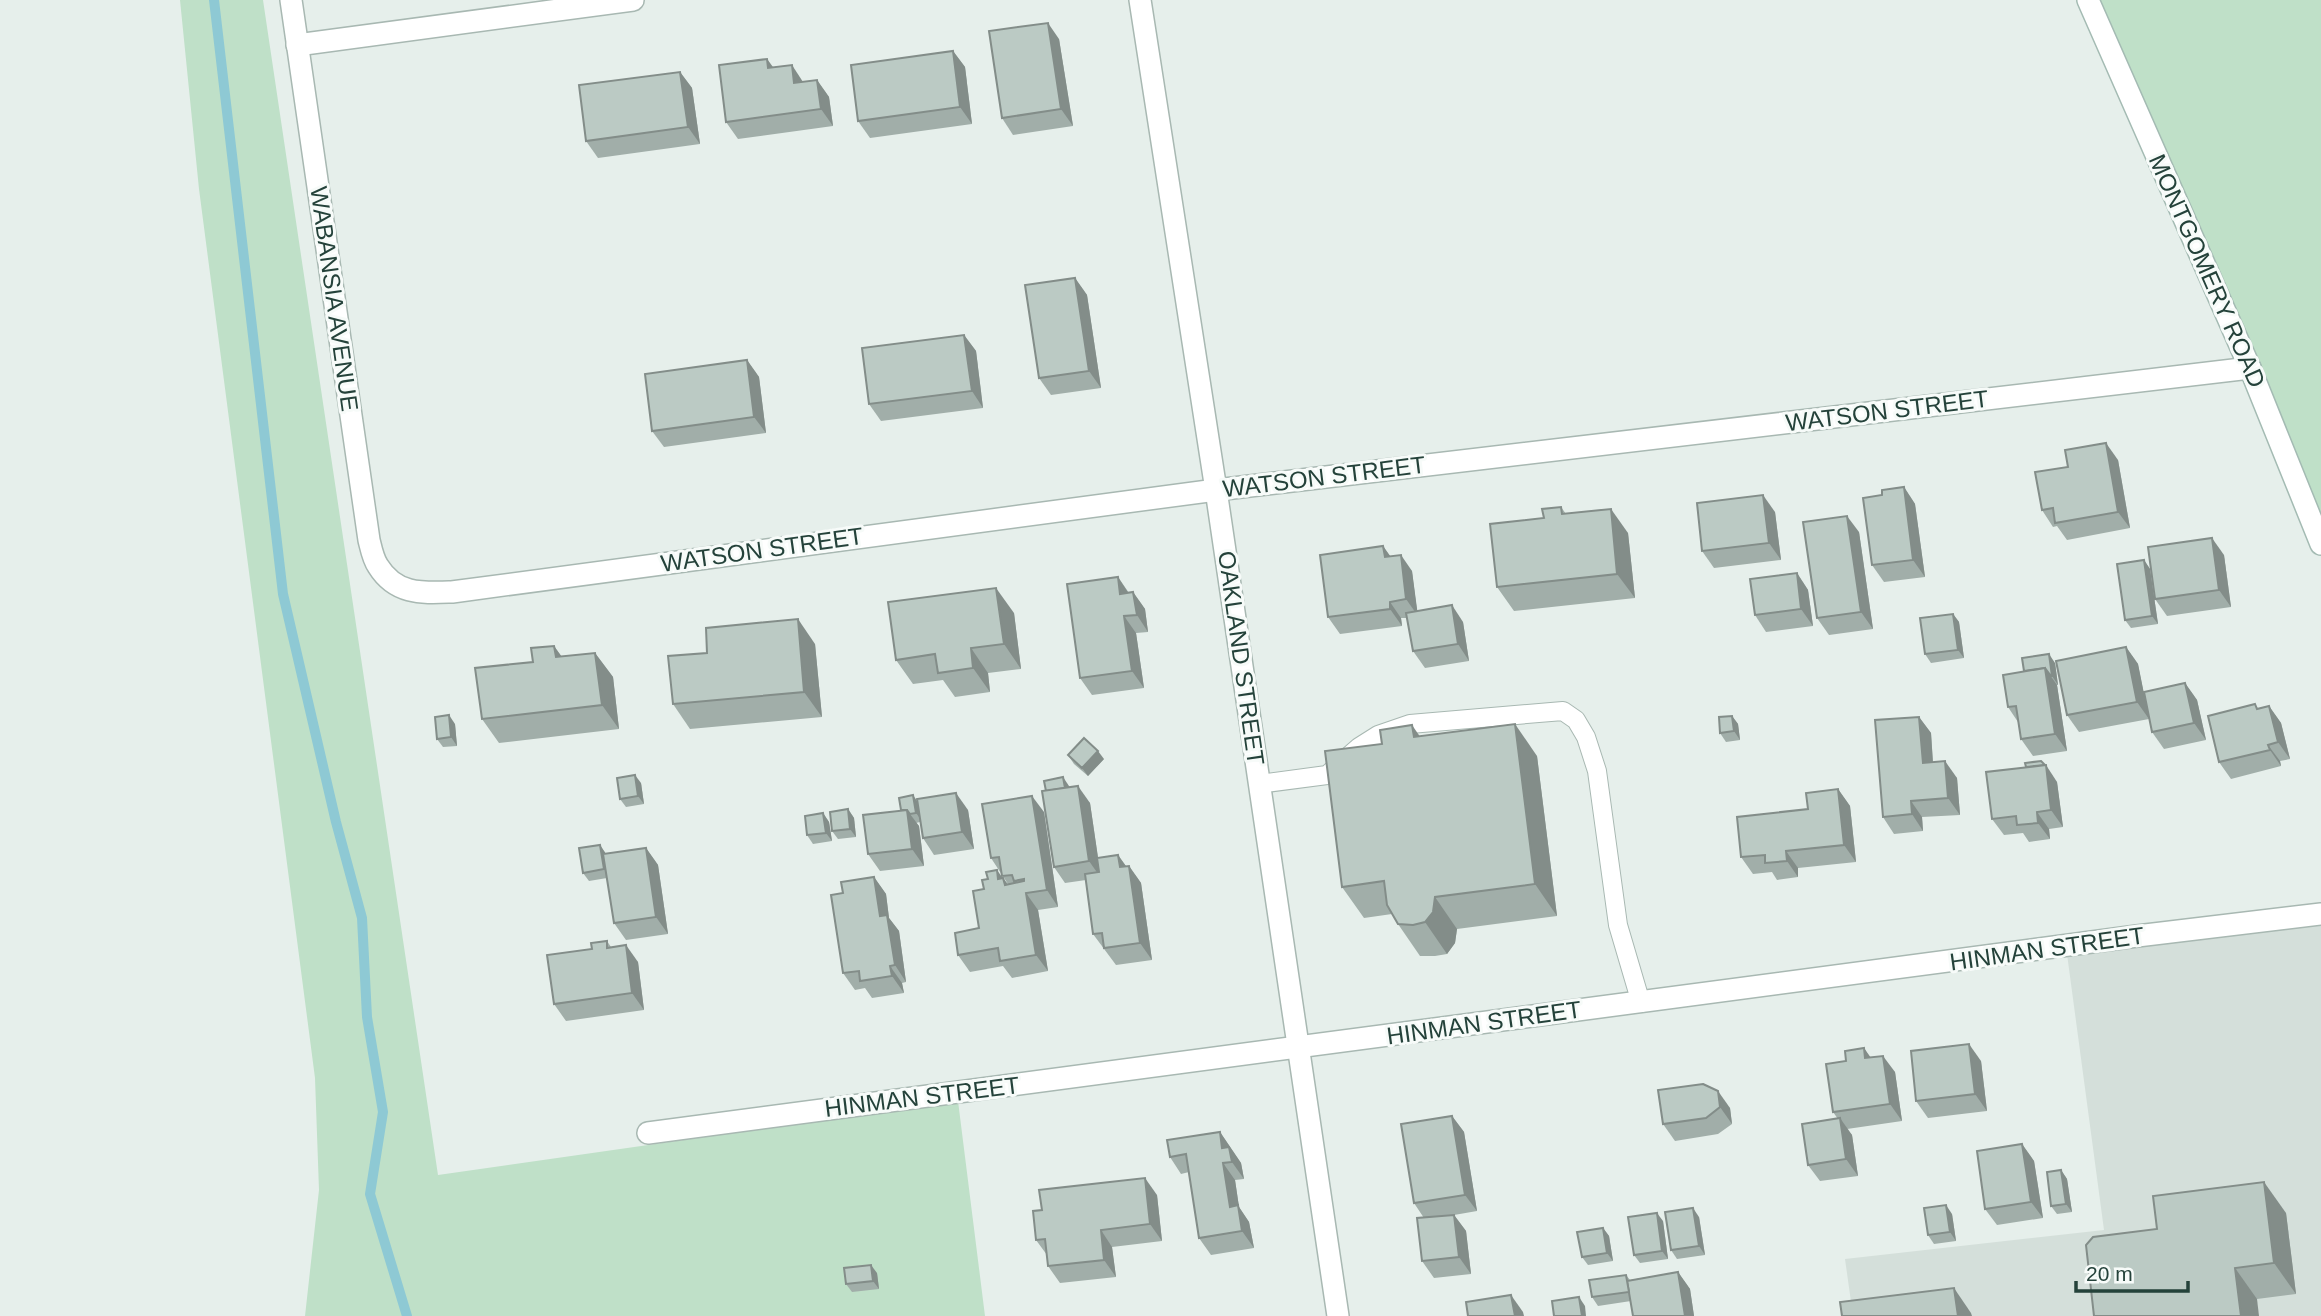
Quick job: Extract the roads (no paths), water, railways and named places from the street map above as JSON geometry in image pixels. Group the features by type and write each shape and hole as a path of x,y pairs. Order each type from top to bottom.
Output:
{"street":[{"name":"WABANSIA AVENUE","path":"290,0 369,540 377,566 399,588"},
{"path":"297,45 633,0"},
{"name":"OAKLAND STREET","path":"1140,0 1216,490 1338,1316"},
{"name":"MONTGOMERY ROAD","path":"2088,0 2250,368 2321,544"},
{"name":"WATSON STREET","path":"399,588 424,593 452,592 1216,490 2250,368"},
{"name":"HINMAN STREET","path":"648,1133 2321,914"}],"lane":[{"path":"1259,784 1327,775 1378,734 1410,724 1563,710 1576,720 1586,737 1597,771 1618,925 1641,1003"}],"waterway":[{"path":"214,0 283,594 336,822 362,918 367,1017 383,1112 370,1194 407,1316"}]}
